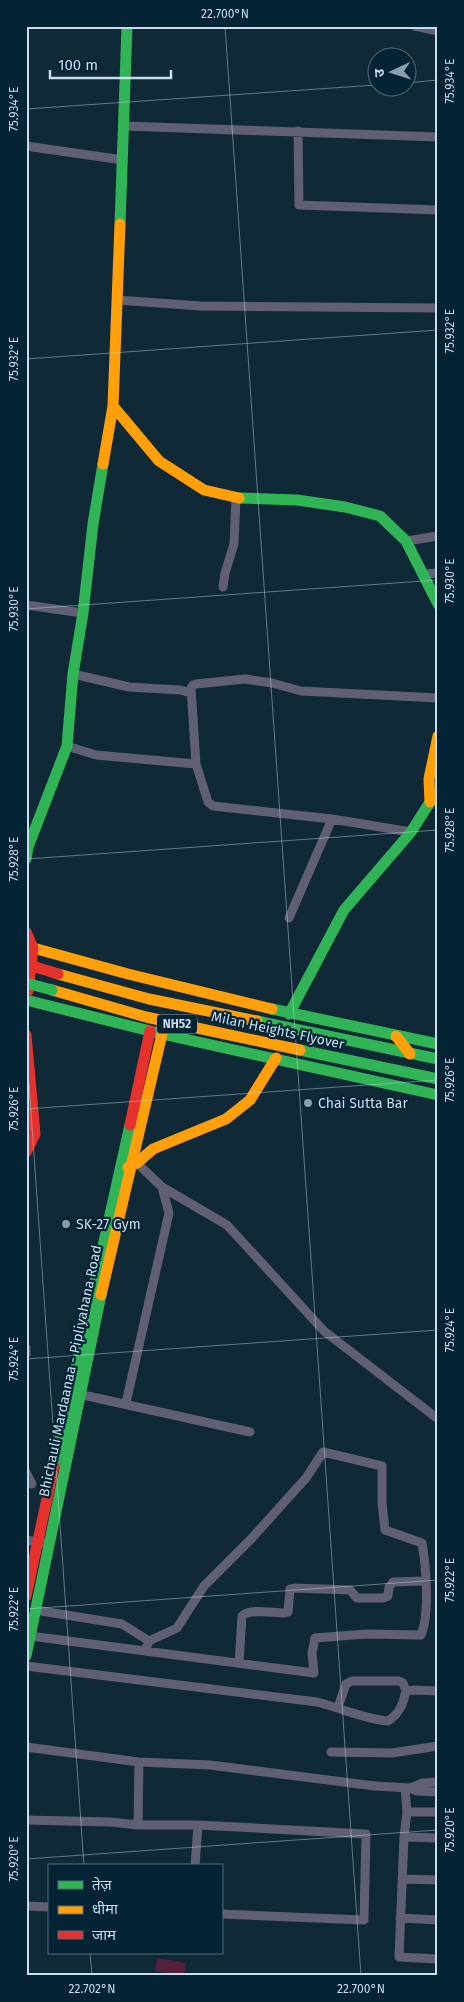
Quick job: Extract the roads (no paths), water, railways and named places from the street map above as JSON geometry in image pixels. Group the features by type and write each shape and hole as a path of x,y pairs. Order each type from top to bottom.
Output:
{"main road":[{"path":"26,859 28,847 67,746 73,674 83,613 93,524 113,406 128,26"},
{"path":"113,406 159,461 204,490 236,498 297,500 345,507 380,516 406,540 438,604"},
{"path":"289,1014 344,910 411,832 434,799 429,779 438,736"},
{"path":"26,932 30,947 28,992 26,994"},
{"path":"30,947 199,993 289,1014 438,1044"},
{"name":"Milan Heights Flyover","path":"26,964 149,999 410,1054"},
{"name":"Milan Heights Flyover","path":"26,983 146,1017 438,1079"},
{"path":"26,1000 162,1034 438,1095"},
{"name":"Bhichauli Mardaanaa - Pipliyahana Road","path":"129,1166 150,1031"},
{"name":"Bhichauli Mardaanaa - Pipliyahana Road","path":"26,1596 162,1034"},
{"path":"26,1035 34,1116 34,1134 26,1152"},
{"path":"396,1036 410,1054"},
{"name":"NH52","path":"410,1054 438,1059"},
{"path":"129,1166 153,1149 226,1119 250,1100 276,1058"},
{"path":"395,1085 399,1071"},
{"name":"Bhichauli Mardaanaa - Pipliyahana Road","path":"26,1656 35,1610 38,1542"}],"street":[{"path":"416,26 438,31"},
{"path":"124,126 438,138"},
{"path":"298,132 298,205 438,210"},
{"path":"26,146 123,160"},
{"path":"117,300 200,306 438,308"},
{"path":"223,587 225,573 234,544 236,498"},
{"path":"406,540 438,536"},
{"path":"423,574 438,572"},
{"path":"26,605 83,613"},
{"path":"73,674 129,687 180,690 191,693"},
{"path":"411,832 332,818 213,806 208,802 196,764 191,693 193,685 245,679 272,683 301,691 438,698"},
{"path":"67,746 96,755 196,764"},
{"path":"289,918 332,818"},
{"path":"129,1166 227,1225 324,1331 438,1419"},
{"path":"126,1403 169,1213 162,1186"},
{"path":"26,1348 26,1354"},
{"path":"75,1393 250,1432"},
{"path":"30,1636 145,1651 239,1663 314,1673 312,1653 315,1638 366,1634 421,1635 425,1619 422,1543 385,1530 382,1503 382,1466 323,1452 306,1478 252,1538 204,1586 177,1628 149,1641 145,1651"},
{"path":"26,1472 32,1484"},
{"path":"239,1663 242,1616 245,1613 251,1612 288,1612 290,1589 350,1590 357,1598 383,1598 388,1596 389,1587 392,1582 424,1582"},
{"path":"35,1610 122,1624 149,1641"},
{"path":"26,1666 316,1702 338,1707 369,1719 388,1721 397,1715 403,1705 406,1691 403,1683 399,1681 352,1681 346,1684 338,1707"},
{"path":"406,1691 438,1691"},
{"path":"331,1752 392,1752 438,1746"},
{"path":"26,1747 139,1762 210,1765 438,1792"},
{"path":"138,1825 139,1762"},
{"path":"408,1788 423,1783 438,1782"},
{"path":"408,1788 399,1958 438,1959"},
{"path":"407,1812 438,1812"},
{"path":"26,1820 111,1822 138,1825 198,1825 366,1834 364,1920 222,1914"},
{"path":"195,1864 198,1825"},
{"path":"404,1837 438,1838"},
{"path":"402,1878 438,1880"},
{"path":"26,1906 48,1907"},
{"path":"400,1918 438,1920"}],"place":[{"name":"Chai Sutta Bar","path":"308,1103"},
{"name":"SK-27 Gym","path":"66,1224"}]}
